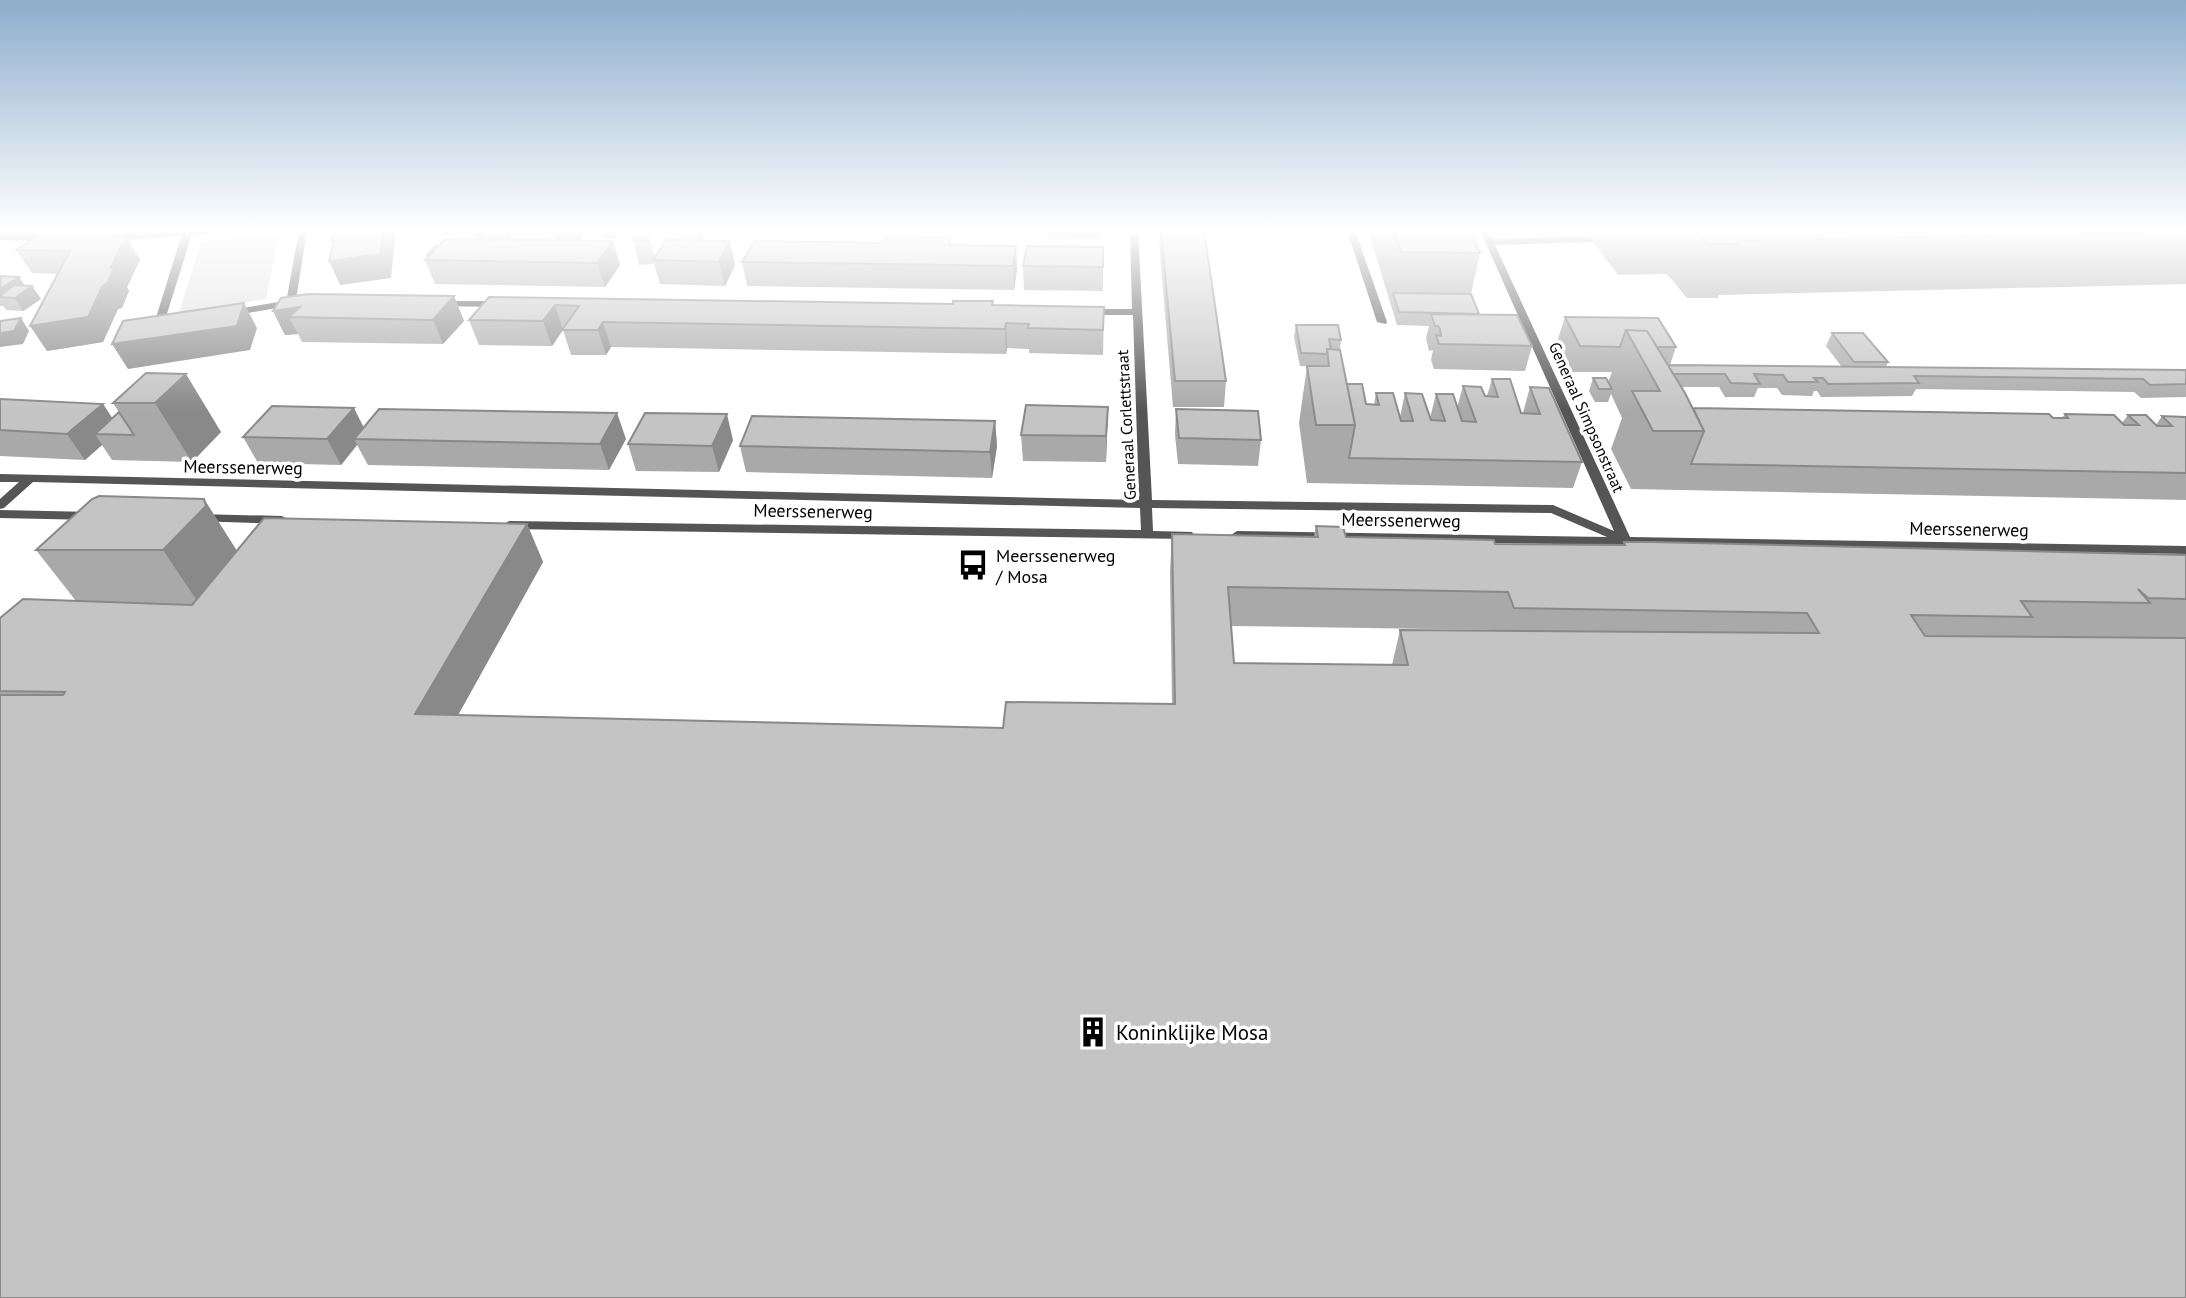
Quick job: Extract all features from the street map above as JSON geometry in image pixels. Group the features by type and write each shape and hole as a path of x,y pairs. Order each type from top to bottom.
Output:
{"street":[{"path":"169,291 159,324 186,320"},
{"path":"291,303 293,291"},
{"name":"Generaal Corlettstraat","path":"1135,291 1147,534"},
{"path":"1371,291 1382,322"},
{"name":"Generaal Simpsonstraat","path":"1512,291 1625,541"},
{"path":"212,316 291,303 319,303"},
{"path":"431,304 515,304"},
{"path":"1067,311 1136,312"},
{"name":"Meerssenerweg","path":"0,478 1146,504 1553,509 1625,541"},
{"path":"0,505 30,479"},
{"path":"0,514 111,516"},
{"path":"180,518 290,520"},
{"name":"Meerssenerweg","path":"502,525 1202,535"},
{"name":"Meerssenerweg","path":"1229,535 2186,551"}],"shaded area":[{"path":"186,291 268,291 266,299 179,313"}],"building":[{"path":"7,291 26,291 15,298 0,296"},
{"path":"49,291 100,291 88,317 30,326"},
{"path":"1167,291 1213,291 1226,381 1175,381"},
{"path":"1393,293 1471,294 1479,314 1399,312"},
{"path":"308,294 454,296 433,320 289,317 300,307 273,311 281,298"},
{"path":"489,297 953,304 953,301 993,301 992,305 1104,307 1103,330 1028,328 1029,324 1006,323 1005,329 603,322 598,330 562,330 579,306 555,305 543,321 469,320"},
{"path":"244,303 237,326 112,344 123,321"},
{"path":"1431,314 1517,315 1532,346 1439,344 1436,335 1441,336 1440,329 1435,326"},
{"path":"1565,317 1658,318 1676,347 1657,347 1647,331 1626,330 1620,347 1580,346"},
{"path":"21,318 14,331 0,333 0,321"},
{"path":"1296,325 1338,325 1341,340 1329,339 1331,349 1327,349 1327,354 1301,353"},
{"path":"1626,330 1647,331 1685,393 1704,431 1653,431 1632,391 1660,391"},
{"path":"1832,333 1863,333 1888,362 1854,362"},
{"path":"1327,349 1340,350 1355,425 1316,425 1307,366 1329,366"},
{"path":"1668,365 2186,370 2186,384 2150,385 2143,379 1914,376 1919,383 1828,384 1823,378 1814,378 1818,382 1788,382 1783,375 1754,374 1760,384 1731,383 1725,374 1673,374"},
{"path":"146,373 186,374 155,403 113,403"},
{"path":"1593,378 1606,378 1612,389 1599,389"},
{"path":"1492,379 1510,379 1521,413 1540,414 1530,387 1549,388 1582,462 1349,458 1355,425 1347,384 1362,384 1366,404 1379,405 1376,393 1393,393 1401,421 1413,421 1405,393 1422,394 1431,420 1445,421 1436,394 1453,394 1462,421 1476,422 1463,386 1481,387 1485,396 1498,397"},
{"path":"0,399 103,404 67,434 0,430"},
{"path":"1026,405 1108,407 1106,436 1021,435"},
{"path":"272,406 354,408 327,439 243,437"},
{"path":"1693,408 2049,414 2053,418 2068,418 2065,414 2114,415 2124,425 2139,425 2128,415 2146,415 2157,426 2172,426 2162,416 2186,417 2186,473 1691,464 1704,431"},
{"path":"379,409 617,413 600,444 354,439"},
{"path":"1176,409 1258,411 1261,440 1179,438"},
{"path":"119,412 134,435 95,434"},
{"path":"645,413 727,414 712,446 628,444"},
{"path":"752,416 995,421 990,452 740,446"},
{"path":"99,496 204,499 206,506 163,550 36,550 92,499"},
{"name":"Koninklijke Mosa","path":"264,518 527,524 415,714 1003,728 1006,702 1175,704 1172,534 1318,537 1316,526 1343,527 1346,537 1494,540 1495,544 1625,545 1624,542 1653,542 2186,555 2186,599 2148,598 2138,589 2150,603 2021,601 2032,617 1911,615 1925,636 2186,638 2186,1298 0,1298 0,695 63,695 65,692 0,691 0,618 23,599 192,605","holes":["1228,587 1508,592 1514,608 1807,613 1819,633 1400,630 1408,665 1234,663"]}],"place":[{"name":"Meerssenerweg / Mosa","path":"973,565"},
{"name":"Koninklijke Mosa","path":"1093,1032"}]}
